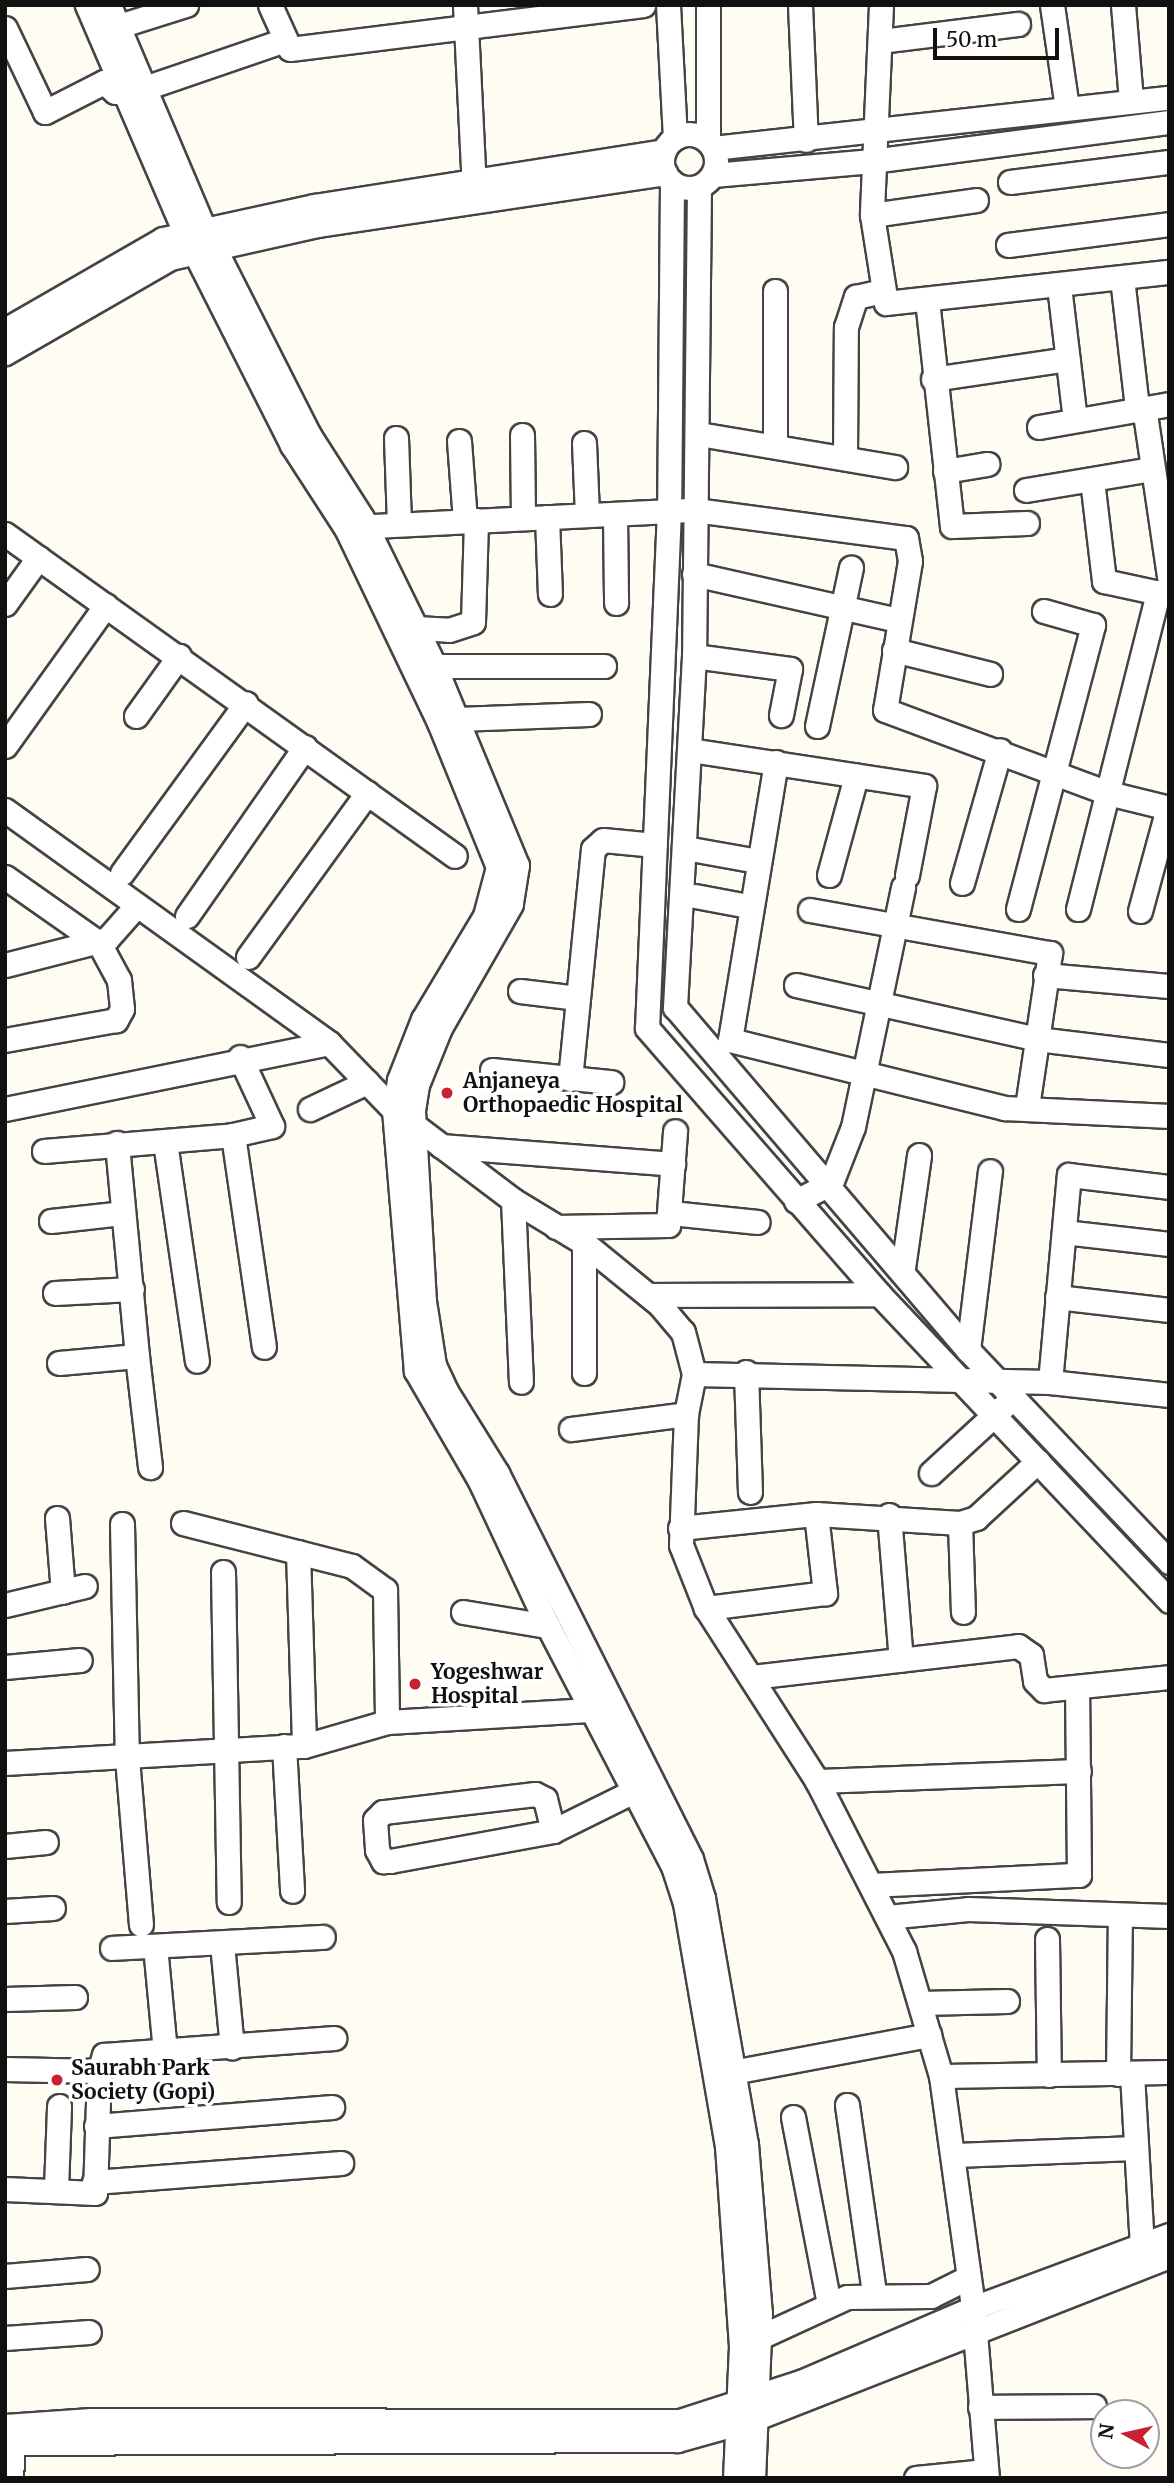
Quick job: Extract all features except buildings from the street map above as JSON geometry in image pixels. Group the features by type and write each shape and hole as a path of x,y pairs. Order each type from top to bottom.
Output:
{"street":[{"path":"87,5 110,29"},
{"path":"109,5 110,29 200,241 309,435 423,666 498,867 485,916 407,1055 394,1110 398,1302 416,1371 471,1447 601,1710 685,1903 746,2144 750,2342 747,2421 753,2478"},
{"path":"110,29 186,5"},
{"path":"270,5 289,49 466,16 643,5"},
{"path":"668,5 669,510 659,780 646,1018 650,1036 879,1294 995,1413 1169,1601"},
{"path":"708,5 711,144 706,181 695,510 694,656 685,848 673,989 680,1017 831,1183 968,1350 1169,1562"},
{"path":"800,5 806,140"},
{"path":"881,5 876,131 872,161 872,215 886,303 1169,272"},
{"path":"1052,5 1067,108"},
{"path":"1123,5 1130,101"},
{"path":"466,16 474,190"},
{"path":"881,41 1018,24"},
{"path":"5,28 45,113 104,82 115,92 134,90 285,40"},
{"path":"669,161 691,134 711,144 806,140 1169,98"},
{"path":"5,330 78,284 163,239 200,241 474,190 669,161 706,181 1169,122"},
{"path":"1010,182 1169,162"},
{"path":"872,215 976,200"},
{"path":"1007,245 1169,224"},
{"path":"5,353 87,301 200,241"},
{"path":"1078,909 1165,588 1152,469 1122,278"},
{"path":"1059,286 1075,420"},
{"path":"775,291 775,446"},
{"path":"845,457 846,327 856,297 883,291"},
{"path":"927,300 933,379 952,526 1027,523"},
{"path":"933,379 1069,359"},
{"path":"1039,427 1169,404"},
{"path":"699,434 895,467"},
{"path":"522,435 523,518"},
{"path":"396,438 399,523"},
{"path":"415,628 449,630 473,622 470,521 458,441"},
{"path":"584,443 587,515"},
{"path":"945,471 987,464"},
{"path":"1026,490 1152,469"},
{"path":"1092,480 1104,581 1165,588"},
{"path":"356,527 695,510 906,538 910,561 885,710 1000,750 1108,793 1168,808 1140,911"},
{"path":"615,515 616,603"},
{"path":"547,517 550,594"},
{"path":"356,527 415,628 423,666 458,719 507,830 517,865 516,888 502,925 425,1062 414,1125 424,1301 434,1365 548,1626 691,1859 712,1939 726,2073"},
{"path":"5,534 246,703 455,856"},
{"path":"5,604 38,558"},
{"path":"817,726 839,608 851,568"},
{"path":"694,574 898,620"},
{"path":"5,746 106,605"},
{"path":"1018,909 1050,772 1093,625 1044,611"},
{"path":"894,650 990,674"},
{"path":"136,716 179,656"},
{"path":"694,656 790,669 781,715"},
{"path":"423,666 604,666"},
{"path":"122,873 246,703"},
{"path":"458,719 589,714"},
{"path":"187,916 305,747"},
{"path":"690,750 924,786 853,1127 831,1183 796,1200"},
{"path":"962,883 1000,750"},
{"path":"776,762 748,906 730,1040 1005,1108 1027,1106 1169,1116"},
{"path":"829,875 856,776"},
{"path":"659,780 688,781"},
{"path":"248,957 367,793"},
{"path":"5,810 330,1044 394,1110 513,1200 584,1243 649,1295 683,1332 694,1374 686,1413 681,1545 706,1608 817,1781 887,1917 920,2003 941,2076 969,2277 986,2474 916,2478"},
{"path":"570,1079 593,849 603,840 655,845"},
{"path":"685,848 757,861"},
{"path":"5,877 99,943 119,980 121,1016 5,1040"},
{"path":"695,896 748,906"},
{"path":"5,965 99,943 137,905"},
{"path":"810,910 1050,953 1027,1106"},
{"path":"1045,975 1169,986"},
{"path":"796,985 1037,1039 1169,1055"},
{"path":"520,991 578,998"},
{"path":"5,1109 240,1057 330,1044"},
{"path":"44,1151 233,1135 272,1126 240,1057"},
{"path":"492,1070 611,1082"},
{"path":"310,1109 367,1083"},
{"path":"556,1227 668,1225 671,1213 675,1131"},
{"path":"233,1135 264,1347"},
{"path":"165,1142 197,1362"},
{"path":"117,1143 122,1213 150,1467"},
{"path":"441,1146 673,1164"},
{"path":"903,1269 919,1155"},
{"path":"968,1350 990,1171"},
{"path":"1050,1382 1069,1175 1169,1186"},
{"path":"513,1200 521,1382"},
{"path":"51,1221 122,1213"},
{"path":"671,1213 758,1222"},
{"path":"1064,1232 1169,1244"},
{"path":"584,1243 584,1373"},
{"path":"55,1293 132,1289"},
{"path":"649,1295 879,1294"},
{"path":"1057,1297 1169,1310"},
{"path":"59,1363 137,1356"},
{"path":"694,1374 746,1373 961,1381 1007,1389 1050,1382 1169,1395"},
{"path":"746,1373 750,1492"},
{"path":"931,1473 995,1413 1007,1389"},
{"path":"571,1429 686,1413"},
{"path":"680,1528 816,1514 889,1515 960,1523 976,1518 1038,1461"},
{"path":"706,1608 825,1593 816,1514"},
{"path":"889,1515 901,1660"},
{"path":"5,1605 74,1589 57,1518"},
{"path":"183,1523 360,1570 385,1590 387,1722"},
{"path":"960,1523 963,1612"},
{"path":"122,1524 127,1758 141,1924"},
{"path":"292,1891 298,1552"},
{"path":"223,1572 229,1902"},
{"path":"463,1612 548,1626"},
{"path":"752,1676 1026,1647 1038,1687 1077,1689 1169,1676"},
{"path":"5,1667 80,1660"},
{"path":"871,1885 1079,1875 1077,1689"},
{"path":"5,1763 127,1758 227,1748 294,1746 387,1722 601,1710"},
{"path":"817,1781 1079,1771"},
{"path":"553,1831 545,1799 535,1794 383,1812 375,1820 383,1861 553,1831 636,1790"},
{"path":"5,1846 46,1843"},
{"path":"5,1911 53,1908"},
{"path":"887,1917 968,1909 1120,1917 1169,1916"},
{"path":"1120,1917 1125,2074 1136,2148 1142,2245"},
{"path":"112,1948 323,1937"},
{"path":"1047,1939 1049,2075"},
{"path":"222,1944 232,2048"},
{"path":"155,1946 165,2052"},
{"path":"5,1999 75,1997"},
{"path":"920,2003 1007,2001"},
{"path":"726,2073 929,2035"},
{"path":"5,2189 56,2189 95,2193 99,2071 104,2055 232,2048 334,2038"},
{"path":"5,2069 99,2071"},
{"path":"941,2076 1169,2072"},
{"path":"847,2105 874,2293"},
{"path":"56,2189 59,2106"},
{"path":"96,2126 332,2107"},
{"path":"793,2117 829,2304"},
{"path":"954,2155 1136,2148"},
{"path":"94,2182 341,2163"},
{"path":"9,2434 91,2420 662,2423 700,2416 748,2397 803,2381 972,2308 1169,2235"},
{"path":"9,2434 677,2440 747,2421 973,2336 1169,2256"},
{"path":"5,2276 87,2269"},
{"path":"750,2342 829,2304 874,2293 931,2296 969,2277"},
{"path":"5,2338 89,2332"},
{"path":"980,2407 1090,2406"},
{"path":"735,2478 747,2421"},
{"path":"9,2434 11,2478"}],"place":[{"name":"Anjaneya Orthopaedic Hospital","path":"447,1093"},
{"name":"Yogeshwar Hospital","path":"415,1684"},
{"name":"Saurabh Park Society (Gopi)","path":"57,2080"}]}
